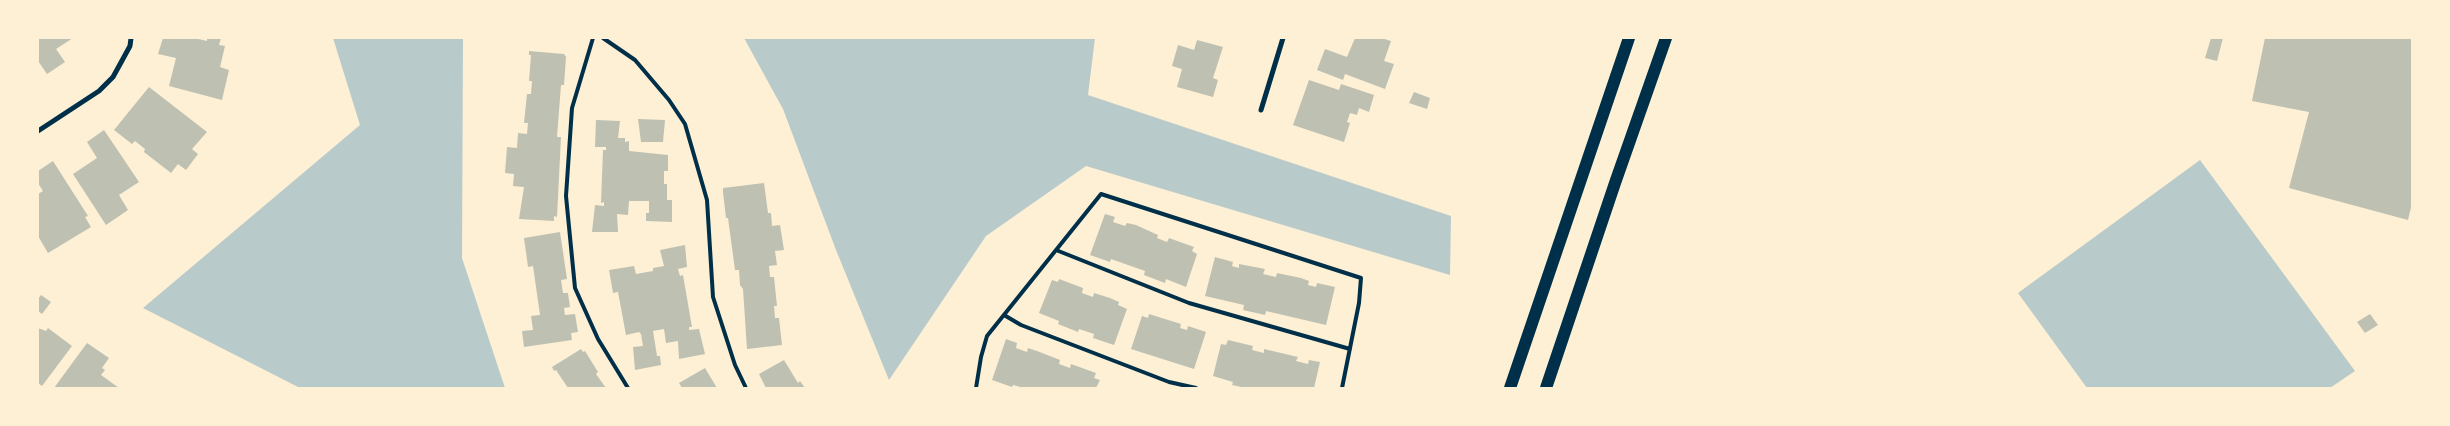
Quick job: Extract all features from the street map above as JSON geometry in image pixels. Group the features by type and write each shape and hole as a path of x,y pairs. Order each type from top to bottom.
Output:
{"main road":[{"path":"1510,388 1628,38"},
{"path":"1546,388 1615,182 1666,38"}],"street":[{"path":"38,131 100,91 113,77 130,46 131,38"},
{"path":"1261,110 1283,38"}],"lane":[{"path":"593,38 572,108 566,196 574,288 598,339 628,388"},
{"path":"603,38 635,60 669,100 685,124 707,200 713,297 735,365 746,388"},
{"path":"976,388 981,357 987,336 1101,194 1361,278 1359,303 1342,388"},
{"path":"1056,250 1189,303 1350,349"},
{"path":"1004,315 1020,325 1159,378 1196,388"}],"shaded area":[{"path":"333,38 463,38 462,258 505,388 300,388 143,308 360,125"},
{"path":"744,38 1095,38 1088,95 1451,216 1450,275 1086,166 986,236 889,380 836,250 783,109"},
{"path":"2200,160 2355,371 2330,388 2087,388 2018,293"}],"building":[{"path":"38,38 73,38 56,49 65,62 47,74 38,61"},
{"path":"163,38 194,38 207,41 207,38 221,38 219,45 225,46 220,67 229,70 222,100 169,86 176,58 158,54"},
{"path":"1355,38 1381,38 1391,41 1384,61 1394,64 1385,89 1345,74 1343,80 1317,70 1325,49 1347,57"},
{"path":"2211,38 2223,38 2217,61 2205,58"},
{"path":"2265,38 2412,38 2412,203 2408,220 2289,188 2309,112 2252,101"},
{"path":"1197,40 1223,47 1213,78 1218,80 1213,97 1177,87 1182,69 1172,66 1178,45 1194,50"},
{"path":"529,51 564,54 566,57 564,85 561,85 557,137 561,137 557,217 554,216 554,221 519,219 524,187 513,186 514,174 505,173 507,147 517,148 518,133 527,134 528,123 524,123 527,94 531,94 532,81 529,81 531,55 529,55"},
{"path":"1309,80 1339,90 1341,84 1374,95 1369,112 1359,108 1357,115 1350,113 1347,122 1350,123 1344,142 1293,125"},
{"path":"149,87 207,132 192,149 198,154 186,170 178,164 171,173 144,152 145,149 135,141 132,144 114,130"},
{"path":"1414,92 1430,98 1427,109 1409,103"},
{"path":"638,119 665,120 663,142 641,142"},
{"path":"596,120 620,121 618,138 625,138 625,142 629,141 629,151 668,155 668,171 664,171 664,184 667,184 667,200 672,200 672,222 646,221 646,213 649,213 649,201 629,201 628,215 617,214 618,232 592,232 595,205 604,206 604,202 601,203 603,150 606,150 606,147 595,147"},
{"path":"104,130 139,182 119,195 128,210 106,225 73,174 97,158 87,142"},
{"path":"53,161 88,216 85,217 91,227 48,253 38,236 38,194 43,191 38,183 38,171"},
{"path":"764,183 768,213 771,213 772,226 780,225 784,250 775,251 777,265 769,266 770,277 774,277 777,306 774,306 775,318 779,318 782,345 747,349 743,289 740,285 739,270 735,270 723,188"},
{"path":"1105,214 1115,217 1113,222 1125,226 1127,223 1136,225 1158,235 1157,238 1167,242 1169,238 1194,247 1192,251 1197,254 1186,287 1166,279 1165,283 1144,275 1145,271 1111,259 1110,262 1090,255"},
{"path":"560,232 567,279 561,280 563,293 568,293 570,307 564,308 565,315 575,314 578,332 571,333 572,340 524,347 522,331 533,330 531,316 540,315 533,266 528,267 524,238"},
{"path":"685,245 687,267 678,269 680,276 683,275 692,327 689,327 689,330 699,329 705,354 679,359 678,341 666,343 664,329 653,331 657,356 660,356 661,365 635,370 633,347 643,346 641,334 639,332 626,335 618,292 613,293 609,270 634,266 636,274 653,271 653,268 664,266 660,250"},
{"path":"1215,257 1233,262 1232,266 1239,268 1239,264 1265,269 1263,274 1276,277 1277,273 1301,278 1309,281 1308,285 1316,287 1317,283 1335,287 1326,325 1266,311 1265,315 1243,310 1244,305 1205,296"},
{"path":"1059,279 1083,288 1082,293 1093,297 1094,293 1110,298 1119,302 1118,305 1127,309 1114,345 1093,338 1094,334 1079,329 1078,332 1058,324 1059,321 1039,313 1052,280 1058,282"},
{"path":"41,295 51,302 42,314 38,311 38,299"},
{"path":"1149,314 1181,324 1180,328 1187,330 1188,326 1206,332 1194,369 1131,349 1142,316 1148,318"},
{"path":"2370,314 2378,325 2365,333 2357,322"},
{"path":"38,328 46,331 48,328 72,346 42,386 38,383"},
{"path":"1006,339 1017,343 1016,348 1027,352 1028,348 1060,360 1059,364 1070,368 1071,364 1096,373 1094,378 1100,380 1096,388 1024,388 1013,385 1012,387 992,380"},
{"path":"1228,340 1253,346 1252,350 1264,353 1264,349 1298,357 1296,361 1308,364 1309,360 1320,362 1314,388 1246,388 1232,385 1233,382 1213,376 1221,344 1226,345"},
{"path":"87,343 109,358 102,368 105,370 101,375 119,388 54,388"},
{"path":"581,349 583,352 585,351 598,372 596,374 606,388 568,388 556,370 554,371 552,367"},
{"path":"784,360 798,383 800,381 805,388 766,388 759,374"},
{"path":"705,368 717,388 682,388 679,383"}]}
